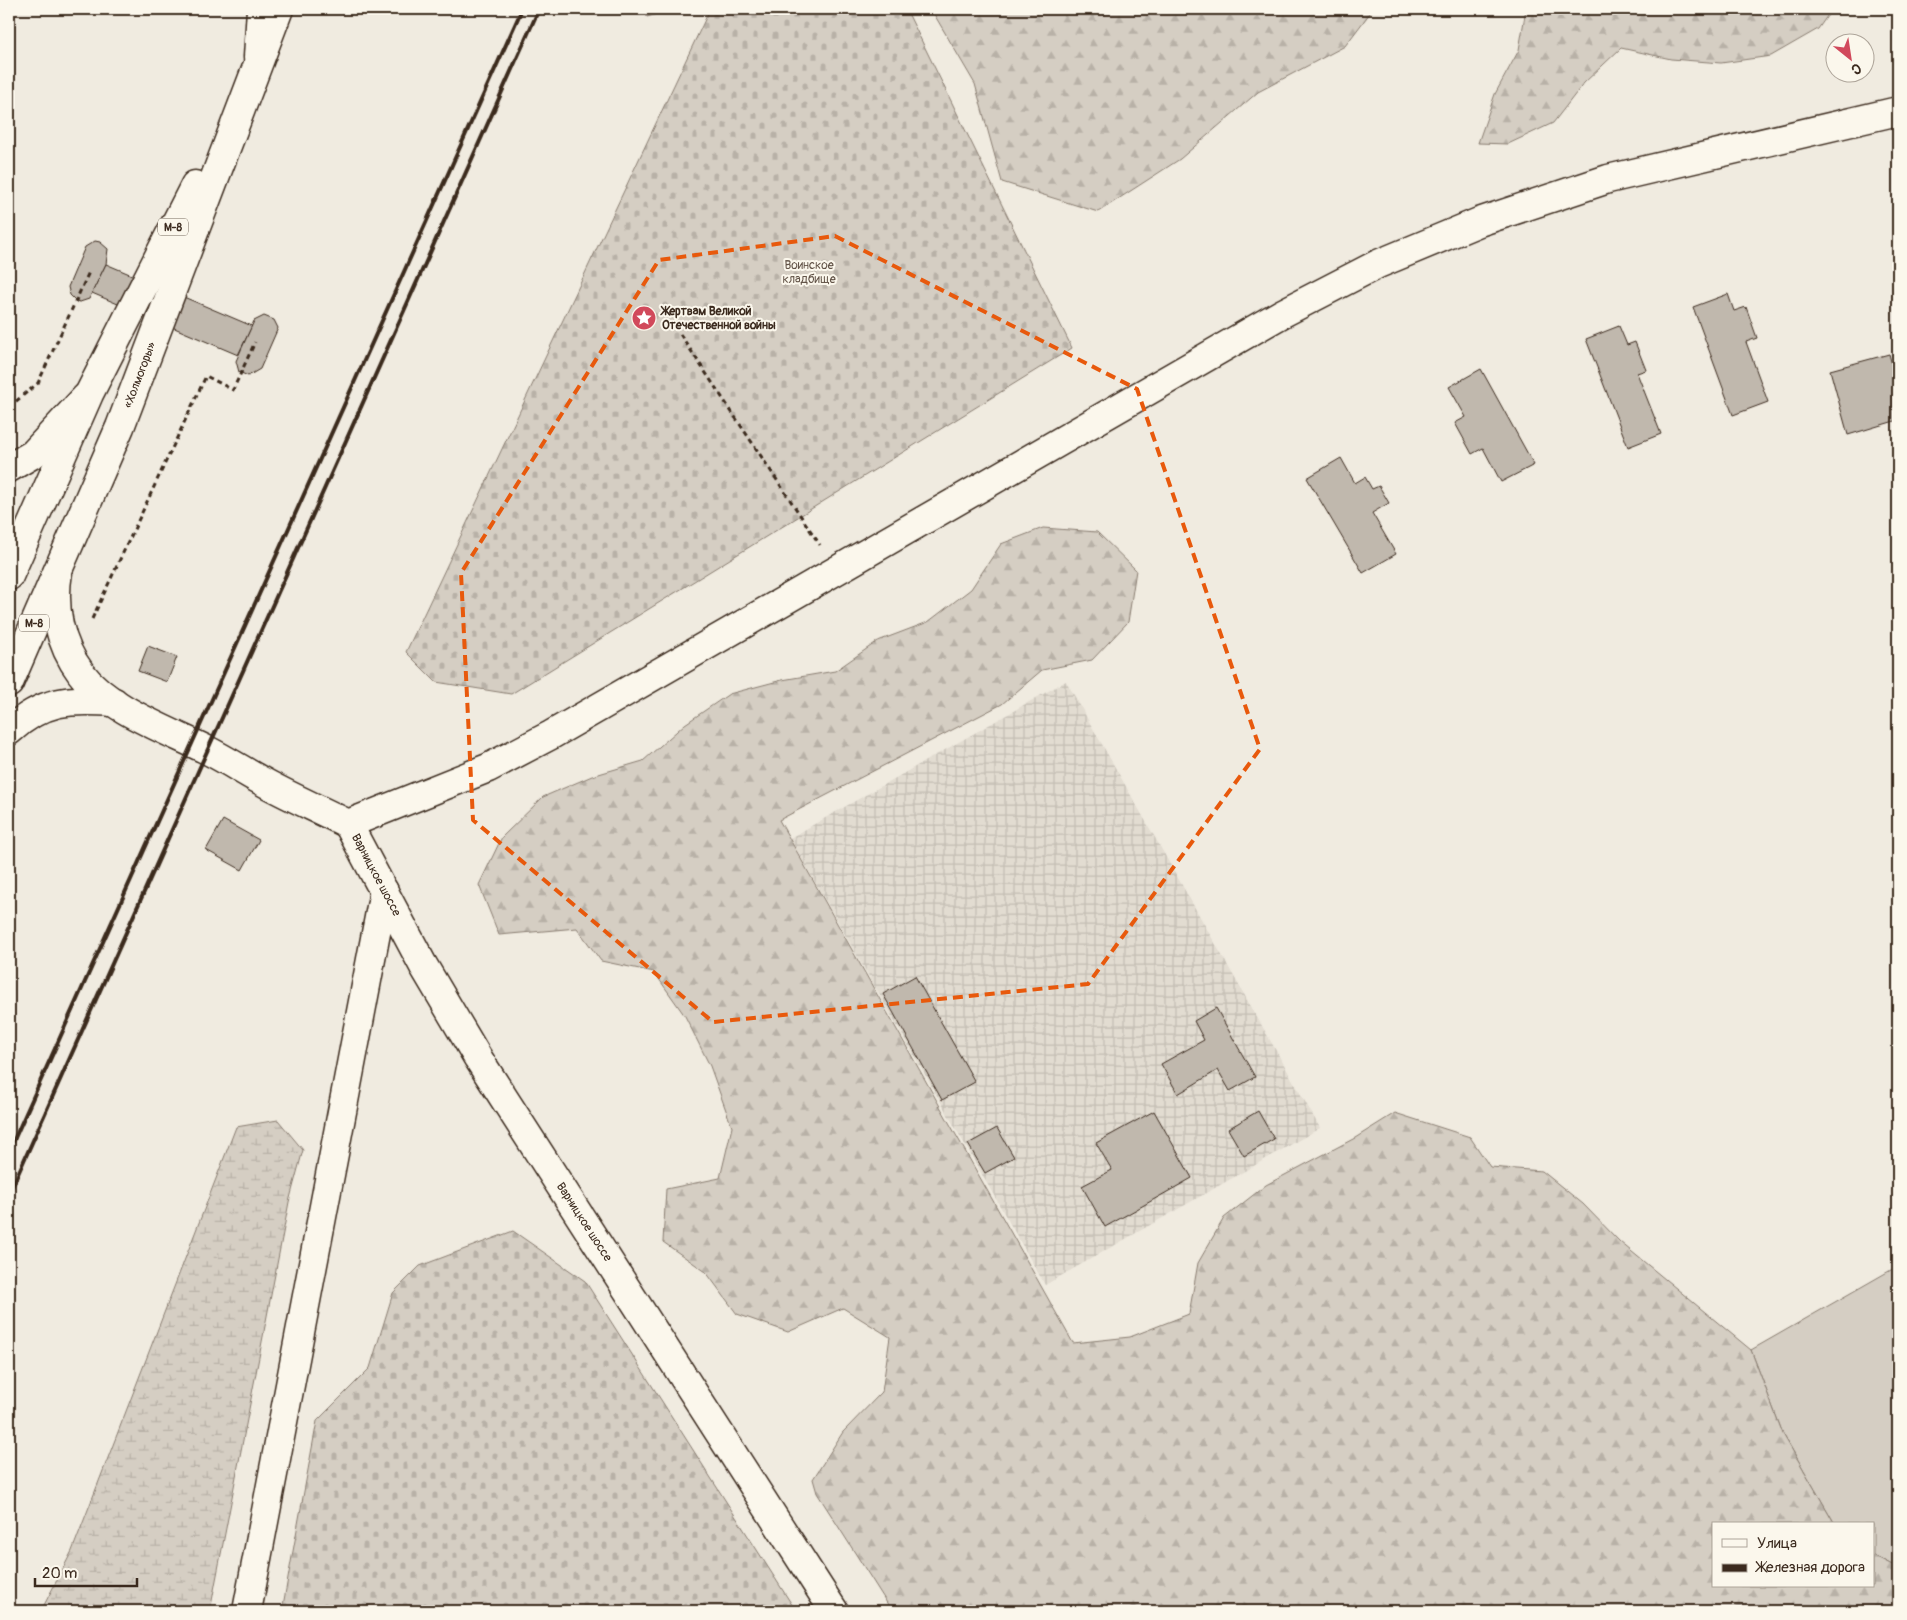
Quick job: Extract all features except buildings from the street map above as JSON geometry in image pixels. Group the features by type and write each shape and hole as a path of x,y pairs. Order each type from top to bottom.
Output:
{"main road":[{"path":"258,61 261,9"},
{"name":"«Холмогоры»","path":"9,683 120,427 279,9"},
{"name":"«Холмогоры»","path":"9,576 89,394 258,61"},
{"path":"60,563 55,593 56,612 60,630 72,661 93,686 114,702 207,750 261,781 348,824 488,768 551,735 1283,313 1378,264 1479,222 1608,178 1898,111"},
{"path":"9,468 33,454 89,394"},
{"path":"9,732 32,714 53,703 79,700 114,702"},
{"name":"Варницкое шоссе","path":"348,824 423,964 478,1058 834,1611"},
{"path":"247,1611 384,891"}],"path":[{"path":"9,407 38,383 89,272"},
{"path":"680,334 837,571"},
{"path":"72,661 206,376 233,390 255,342"}],"highlighted area":[{"path":"835,236 1137,389 1260,749 1088,984 713,1022 473,820 461,573 659,260"}],"shaded area":[{"path":"1066,681 1320,1128 1045,1285 790,838"}],"green space":[{"path":"645,9 673,9 647,17"},
{"name":"Воинское кладбище","path":"710,9 906,9 1072,348 511,694 436,682 406,652"},
{"path":"931,9 1373,9 1345,46 1258,92 1180,159 1098,212 1002,182 975,84"},
{"path":"1526,9 1832,9 1818,29 1771,56 1721,63 1671,59 1621,48 1584,83 1553,123 1508,144 1478,143 1495,94 1519,50"},
{"path":"1043,528 1097,532 1136,570 1128,622 1092,660 1042,670 1002,704 779,820 1073,1343 1130,1337 1189,1314 1198,1263 1224,1218 1266,1185 1355,1138 1395,1113 1470,1137 1490,1167 1542,1171 1583,1204 1620,1242 1751,1350 1783,1434 1834,1522 1712,1522 1712,1588 1874,1588 1874,1556 1898,1568 1898,1611 892,1611 817,1493 813,1479 843,1432 882,1392 890,1337 843,1308 788,1332 737,1314 706,1272 663,1242 666,1189 720,1178 732,1127 710,1066 685,1016 654,972 601,961 577,928 499,935 479,885 502,837 543,797 592,776 643,761 685,724 729,694 782,680 835,671 878,641 928,622 971,589 1001,544"},
{"path":"278,1120 303,1150 289,1202 210,1611 41,1611 72,1551 236,1127"},
{"path":"513,1231 585,1281 796,1611 282,1611 317,1421 370,1368 393,1293 420,1266"},
{"path":"1898,1266 1898,1568 1874,1556 1874,1522 1834,1522 1783,1434 1751,1350"}],"railway":[{"path":"9,1151 522,9"},
{"path":"9,1194 539,9"}],"place":[{"name":"Жертвам Великой Отечественной войны","path":"644,318"}]}
